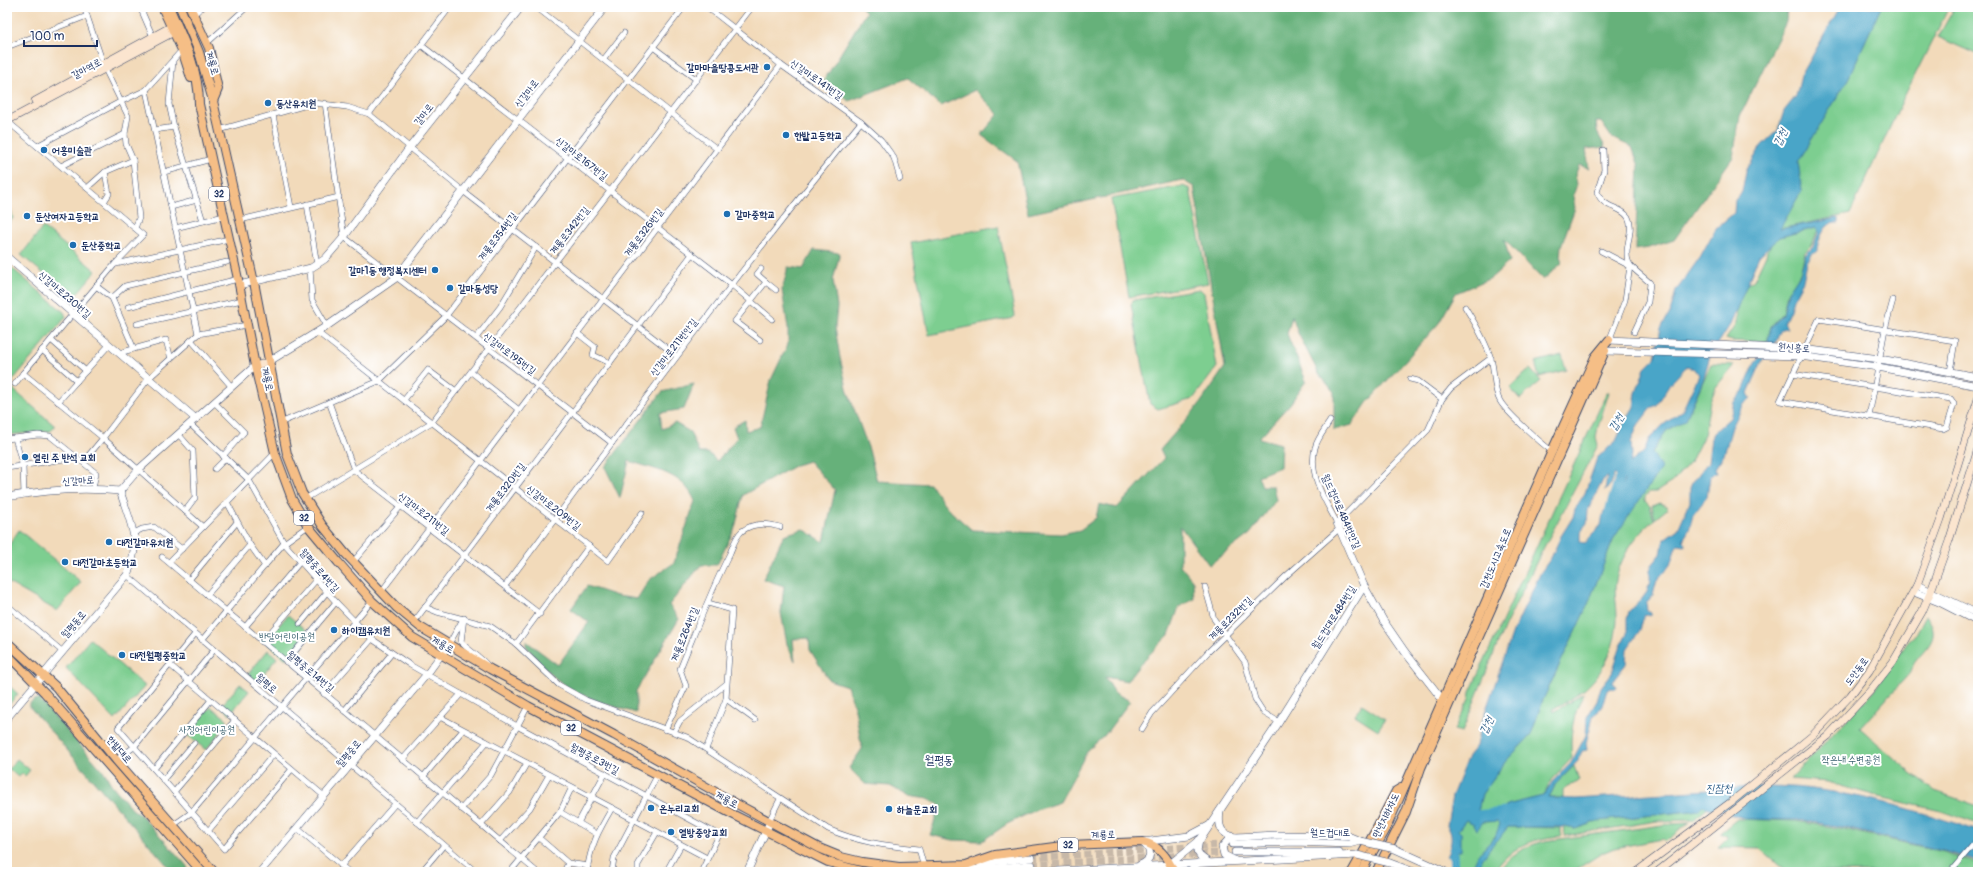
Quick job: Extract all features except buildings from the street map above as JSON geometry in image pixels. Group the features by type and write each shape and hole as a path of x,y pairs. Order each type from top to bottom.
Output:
{"main road":[{"name":"32","path":"162,7 182,50 199,104"},
{"name":"계룡로","path":"169,7 192,62 199,86 199,104 239,282 255,366 275,453 292,499 308,526 372,601 412,637 528,706 658,774 841,857 862,862 899,867 924,867 966,865 995,855 1069,845 1144,843 1155,846 1164,855 1171,869"},
{"name":"계룡로","path":"180,7 199,52 213,101 254,282 286,454 305,499 322,525 381,592 414,622 490,669 614,735 769,825 840,869 865,872"},
{"name":"32","path":"192,11 207,43 218,89 213,101"},
{"name":"갈마역로","path":"7,121 153,37 173,29"},
{"name":"갈마역로","path":"7,116 173,29"},
{"name":"갑천도시고속도로","path":"1421,768 1446,704 1552,451 1596,357 1609,340"},
{"name":"갑천도시고속도로","path":"1404,786 1446,704 1605,351"},
{"name":"신갈마로","path":"255,366 268,362"},
{"name":"도안동로","path":"1636,872 1772,770 1813,735 1857,687 1881,652 1916,589 1941,519 1978,399"},
{"path":"1657,872 1828,736 1870,691 1893,662 1911,633 1930,594 1949,541 1978,449"},
{"name":"한밭대로","path":"7,642 44,675 172,826 214,872"},
{"name":"한밭대로","path":"7,654 36,684 202,872"},
{"path":"1376,872 1406,812 1421,768"},
{"name":"만년지하차도","path":"1367,872 1421,768"},
{"path":"1352,872 1396,791 1404,786"},
{"name":"만년지하차도","path":"1361,872 1385,831 1404,786"}],"street":[{"path":"84,7 104,66 128,116 125,134 126,144 133,160 139,218 135,228"},
{"path":"140,7 153,37"},
{"path":"192,11 202,7"},
{"path":"207,43 245,7"},
{"path":"368,114 450,7"},
{"name":"갈마로","path":"239,282 254,282 313,266 325,259 344,237 410,147 521,7"},
{"path":"536,7 630,79 717,149"},
{"name":"신갈마로","path":"268,362 327,326 396,278 605,7"},
{"name":"계룡로354번길","path":"280,423 379,381 446,316 684,7"},
{"name":"신갈마로141번길","path":"707,7 781,65 861,122 884,143 894,158 900,178"},
{"name":"계룡로342번길","path":"305,499 432,422 672,113 752,7"},
{"path":"7,47 87,16"},
{"path":"604,59 624,33"},
{"name":"신갈마로167번길","path":"422,45 732,285 772,319"},
{"path":"653,47 697,80"},
{"path":"37,146 120,102 146,90 173,62 182,50"},
{"path":"173,62 169,104 174,127 203,221"},
{"name":"계룡로326번길","path":"381,592 781,65"},
{"path":"146,90 198,334"},
{"path":"325,103 344,237 396,278"},
{"path":"219,130 314,104 325,103 348,107 368,114 463,191 677,356"},
{"path":"273,115 291,207"},
{"path":"7,121 143,235 96,286 15,384"},
{"name":"신갈마로211번안길","path":"505,586 677,356 861,122"},
{"path":"155,130 174,127"},
{"path":"61,166 125,134"},
{"path":"1603,150 1604,170 1598,192 1604,203 1623,213 1627,217 1630,224 1627,254 1630,266 1625,300 1605,351"},
{"path":"164,172 211,159"},
{"path":"87,188 105,172 133,160"},
{"path":"104,202 109,194 105,172"},
{"path":"240,220 339,197"},
{"path":"171,207 197,200"},
{"path":"307,204 313,266 312,300 327,326"},
{"path":"175,228 224,216"},
{"path":"115,264 229,239"},
{"path":"476,338 500,307 536,247"},
{"path":"1601,251 1630,266 1650,283 1648,302 1634,332"},
{"name":"계룡로320번길","path":"414,622 692,254"},
{"name":"신갈마로230번길","path":"7,257 196,418"},
{"path":"112,298 125,286 227,262"},
{"path":"761,269 757,274 776,290"},
{"name":"신갈마로195번길","path":"396,278 612,443"},
{"path":"128,306 189,291 239,282"},
{"path":"760,340 735,321 766,282"},
{"path":"96,286 112,298 134,349"},
{"path":"137,324 242,300"},
{"path":"1869,417 1885,329 1893,300"},
{"path":"1464,307 1476,324 1491,358 1495,386 1500,401 1519,422 1552,451 1559,455"},
{"path":"1792,374 1951,399 1954,404 1947,427 1943,430 1780,401 1792,374 1819,319 1955,341 1950,372"},
{"path":"83,462 149,378 198,334 247,325"},
{"name":"신갈마로209번길","path":"317,332 608,561 642,513"},
{"path":"577,333 595,347 593,355 610,363"},
{"path":"51,340 86,371"},
{"path":"119,353 166,340 170,359"},
{"path":"191,340 231,386"},
{"name":"원신흥로","path":"1609,340 1880,359 1978,377"},
{"path":"58,402 109,345"},
{"path":"42,350 77,381"},
{"name":"원신흥로","path":"1605,351 1802,353 1978,386"},
{"name":"계룡로232번길","path":"1142,728 1152,713 1170,692 1208,652 1338,526 1428,430 1442,399 1451,388 1491,358"},
{"name":"신갈마로","path":"7,497 24,494 93,488 120,491 139,469 255,366"},
{"path":"404,400 428,370 456,391"},
{"path":"470,372 519,410"},
{"path":"23,373 103,438 203,527"},
{"path":"1410,379 1418,381 1442,399"},
{"path":"214,402 244,432 215,469"},
{"path":"330,402 354,470"},
{"name":"월드컵대로484번안길","path":"1330,421 1315,448 1315,480 1338,526 1364,586"},
{"name":"월평중로4번길","path":"190,424 249,480 284,543 336,602 372,639 427,674"},
{"path":"7,439 38,435 50,436 96,472 93,488"},
{"path":"178,435 193,450 195,498 185,511"},
{"path":"15,438 23,467 24,494"},
{"path":"169,562 275,453"},
{"path":"7,468 23,467 77,457"},
{"name":"신갈마로211번길","path":"354,470 540,614"},
{"name":"월평동로","path":"7,718 127,575 135,552 134,533 120,491"},
{"path":"227,502 250,545 265,566"},
{"path":"353,562 401,506"},
{"path":"189,580 237,522"},
{"name":"계룡로264번길","path":"665,730 684,695 686,686 680,669 708,603 717,577 740,532 761,524 771,524 780,527"},
{"path":"202,640 284,543 308,526"},
{"path":"134,533 142,529 154,527 182,549"},
{"path":"207,595 250,545"},
{"path":"516,644 540,614 589,546"},
{"name":"월평중로14번길","path":"162,557 374,737 537,872"},
{"path":"245,627 300,562"},
{"name":"월평로","path":"127,575 476,872"},
{"path":"262,642 316,580"},
{"path":"1205,586 1214,620 1245,662 1255,699 1264,712 1279,722"},
{"name":"월드컵대로484번길","path":"1171,869 1200,840 1279,722 1364,586 1388,628 1446,704"},
{"path":"1916,589 1978,614"},
{"path":"300,624 327,592"},
{"path":"1930,594 1978,622"},
{"path":"172,826 192,812 354,620 372,601"},
{"path":"286,662 336,602"},
{"name":"계룡로264번길","path":"706,749 726,699 732,610 708,603"},
{"path":"7,605 63,652"},
{"path":"425,607 437,612 490,626 516,644 559,685 586,700 674,732 706,749 780,799 839,834 881,845 919,849 924,867"},
{"path":"449,644 464,618"},
{"path":"464,618 461,642 483,660 490,669"},
{"path":"195,634 118,728 224,849 292,769"},
{"path":"324,694 372,639"},
{"name":"월평중로","path":"260,872 427,674 449,644"},
{"path":"116,760 134,747 214,650"},
{"path":"344,711 392,653"},
{"path":"170,665 324,796"},
{"name":"월평중로3번길","path":"427,674 517,726 719,835 706,858 701,872"},
{"path":"674,732 680,721 726,684"},
{"path":"402,760 461,694"},
{"path":"726,699 755,720"},
{"path":"154,769 211,700"},
{"path":"461,809 491,775 528,706"},
{"path":"440,717 706,858"},
{"path":"174,792 234,720"},
{"path":"423,777 464,730"},
{"path":"417,822 486,742"},
{"path":"163,780 194,743"},
{"path":"208,831 274,754"},
{"path":"481,825 510,792 527,763"},
{"path":"578,823 605,773"},
{"path":"612,872 614,858 658,774"},
{"path":"500,841 530,808 549,775"},
{"path":"510,872 560,812 572,787"},
{"path":"748,872 780,799"},
{"path":"341,866 395,804"},
{"path":"587,872 589,854 597,834 612,808"},
{"path":"1220,809 1219,826 1222,832 1235,844"},
{"path":"560,812 597,834"},
{"path":"1040,872 1119,870 1136,867 1146,863 1150,858 1150,851 1144,843 1188,836 1210,825"},
{"path":"297,828 349,872"},
{"path":"638,872 638,865 657,832"},
{"name":"월드컵대로","path":"1235,844 1277,835 1348,836 1360,842 1395,849 1435,865 1446,872"},
{"path":"539,838 568,862 588,866"},
{"path":"1951,871 1978,839"},
{"path":"1200,840 1197,851 1201,857 1208,862"},
{"path":"1235,844 1226,842 1222,850 1224,855 1236,861"},
{"name":"월드컵대로","path":"1235,844 1299,851 1347,852 1390,863 1414,872"},
{"path":"421,872 444,845"},
{"path":"666,872 681,845"},
{"path":"1136,867 1171,869 1208,862 1357,855"},
{"path":"564,872 568,862"},
{"path":"941,872 1032,862 966,865"},
{"path":"1190,872 1198,863"}],"green space":[{"path":"861,7 1787,7 1786,22 1740,116 1733,157 1674,240 1649,248 1635,250 1639,166 1632,147 1612,138 1601,122 1596,122 1597,132 1605,147 1586,149 1589,168 1579,165 1575,176 1577,184 1573,196 1575,208 1561,246 1560,257 1563,262 1543,280 1504,239 1510,261 1491,278 1456,293 1439,323 1367,403 1352,425 1334,430 1334,392 1319,374 1298,333 1292,316 1287,334 1306,381 1290,404 1259,438 1281,444 1280,467 1258,476 1262,486 1273,486 1276,500 1250,534 1209,565 1180,526 1180,565 1193,581 1194,599 1179,607 1169,635 1142,662 1127,681 1105,677 1115,693 1130,701 1104,736 1088,750 1060,802 1036,810 1007,824 982,841 953,840 930,835 940,805 928,799 908,796 890,786 865,784 849,768 862,749 855,709 847,686 829,680 810,650 809,638 793,639 795,661 787,644 781,613 784,586 763,579 784,535 803,529 824,542 835,490 809,461 796,465 743,495 735,528 717,565 701,565 669,605 679,619 636,691 636,713 580,694 560,682 547,671 526,646 526,641 558,665 589,622 571,609 587,586 617,596 637,599 649,580 674,563 695,501 690,492 676,478 659,470 629,461 620,498 605,467 662,392 694,384 684,409 660,413 662,429 675,423 690,432 699,453 708,453 717,461 737,438 733,427 745,420 746,431 760,427 771,380 788,344 788,328 782,290 788,267 803,269 814,250 840,253 833,280 837,307 835,327 840,358 848,392 869,450 877,481 930,484 948,509 972,530 1061,534 1080,530 1096,518 1099,504 1117,508 1164,458 1160,450 1199,405 1225,367 1194,187 1182,180 1028,214 1017,161 981,135 999,114 975,90 941,106 908,78 849,101 823,82 866,12"},
{"path":"1881,7 1949,7 1903,99 1850,214 1779,229 1802,190 1798,162 1848,79"},
{"path":"1955,7 1978,7 1978,55 1938,37"},
{"path":"1183,186 1190,189 1208,283 1129,297 1111,199"},
{"path":"7,206 11,210 13,218 7,226"},
{"path":"998,226 1015,315 1013,318 929,335 911,243"},
{"path":"43,227 96,271 73,298 21,255"},
{"path":"1816,228 1818,230 1812,245 1805,252 1801,270 1796,281 1787,293 1783,313 1771,326 1767,342 1732,341 1726,339 1736,324 1737,307 1746,285 1754,280 1770,246 1779,237"},
{"path":"7,264 64,312 66,317 13,380 12,385 14,390 55,426 51,431 7,435"},
{"path":"1200,289 1204,293 1217,367 1193,399 1158,409 1150,404 1131,304 1134,300"},
{"path":"1562,355 1566,370 1539,377 1535,362"},
{"path":"1711,364 1734,365 1716,387 1710,402 1704,435 1691,461 1672,482 1656,492 1649,492 1645,497 1645,501 1650,506 1654,520 1640,533 1628,549 1620,567 1615,587 1617,613 1615,637 1609,656 1599,673 1586,688 1553,709 1554,712 1584,693 1577,709 1573,725 1571,741 1572,758 1551,780 1543,796 1507,805 1500,816 1480,813 1478,810 1482,794 1505,762 1531,735 1542,702 1588,604 1614,538 1625,519 1652,453 1666,431 1686,419"},
{"path":"1530,369 1541,381 1520,399 1510,388"},
{"path":"1607,392 1609,392 1596,437 1598,445 1541,553 1505,626 1462,732 1454,730 1469,699 1470,692"},
{"path":"1659,503 1667,506 1667,509 1655,519 1652,506"},
{"path":"19,530 81,582 57,611 7,582 7,548"},
{"name":"반달어린이공원","path":"288,615 309,633 286,659 265,641"},
{"name":"작은내 수변공원","path":"1926,615 1932,625 1932,640 1909,674 1860,728 1909,771 1935,791 1978,806 1978,824 1941,811 1880,797 1827,782 1790,779 1872,693 1908,642 1915,636"},
{"path":"90,639 145,686 115,720 66,668"},
{"path":"268,650 277,658 257,682 248,674"},
{"path":"7,684 18,694 7,707"},
{"path":"240,684 249,691 230,714 221,706"},
{"path":"39,699 105,773 111,784 132,809 143,817 187,866 188,872 173,872 28,705 34,700"},
{"path":"1362,704 1385,719 1378,730 1355,715"},
{"name":"사정어린이공원","path":"211,707 227,719 227,724 206,750 186,734"},
{"path":"17,759 30,770 25,776 22,773 18,777 9,769"},
{"path":"1574,766 1579,780 1574,784 1567,786 1563,791 1563,798 1549,798 1555,785"},
{"path":"1702,806 1709,807 1693,820 1657,821 1564,836 1565,827 1575,829 1598,821 1699,810"},
{"path":"1737,819 1795,821 1838,828 1944,852 1978,864 1978,872 1788,872 1760,848 1718,847 1728,837 1720,833"},
{"path":"1466,820 1479,826 1483,822 1498,821 1500,824 1495,837 1482,851 1470,872 1446,872 1458,851 1461,833 1458,830"},
{"path":"1689,823 1666,841 1662,839 1614,848 1602,853 1572,872 1498,872 1512,856 1518,852 1545,841 1671,824"},
{"path":"1507,827 1561,828 1561,836 1541,839 1523,845 1508,856 1494,872 1476,872 1483,858"}],"water":[{"path":"1840,7 1881,7 1848,79 1798,162 1802,190 1780,229 1839,218 1839,223 1831,224 1824,230 1820,237 1817,252 1812,254 1807,262 1803,281 1793,299 1784,323 1787,328 1781,329 1773,349 1763,359 1748,393 1751,399 1744,404 1732,427 1724,455 1715,468 1717,473 1714,473 1710,477 1707,497 1693,515 1689,530 1683,540 1686,543 1685,546 1678,545 1676,547 1670,565 1657,580 1653,595 1646,603 1647,610 1651,613 1651,615 1646,614 1644,616 1640,630 1627,649 1626,664 1612,682 1617,686 1616,689 1612,688 1607,690 1602,706 1593,717 1586,743 1587,750 1582,751 1578,761 1555,785 1549,798 1576,799 1769,786 1822,790 1875,800 1927,814 1978,831 1978,862 1948,852 1836,826 1798,820 1747,819 1702,806 1699,810 1598,821 1575,829 1565,827 1508,827 1483,858 1476,872 1470,872 1478,855 1495,837 1500,824 1498,821 1483,822 1477,830 1474,824 1466,820 1458,830 1461,833 1461,851 1458,851 1455,859 1446,872 1437,872 1447,855 1451,843 1450,831 1447,826 1452,796 1468,756 1476,746 1480,727 1513,632 1541,572 1551,558 1561,536 1573,517 1575,509 1585,493 1597,458 1616,441 1625,421 1634,407 1636,393 1645,368 1655,358 1661,328 1670,313 1676,291 1700,257 1716,228 1734,213 1735,200 1742,192 1746,171 1762,145 1778,130 1784,111 1796,96 1801,76","holes":["1816,228 1819,232 1813,247 1806,254 1799,276 1788,292 1783,314 1771,327 1766,349 1755,363 1743,391 1734,402 1730,418 1713,433 1708,462 1692,483 1690,488 1690,502 1678,529 1664,539 1661,554 1650,570 1650,580 1647,592 1629,611 1627,619 1627,634 1621,645 1612,673 1601,687 1597,701 1587,717 1586,735 1571,763 1553,781 1543,796 1507,805 1500,816 1480,813 1478,810 1482,794 1505,762 1531,735 1542,702 1588,604 1614,538 1661,468 1652,452 1666,431 1686,419 1703,380 1710,356 1730,325 1759,256 1779,237","1686,367 1695,369 1699,375 1682,411 1663,425 1649,439 1644,452 1630,463 1632,455 1631,442 1638,425 1651,408 1657,405 1670,384","1620,473 1624,481 1619,488 1614,506 1604,511 1601,525 1585,543 1580,542 1580,532 1587,523 1588,510 1603,480 1607,476 1605,491 1611,484 1614,475"]}],"pier":[{"path":"1445,856 1456,862 1449,872 1435,872"}],"waterway":[{"name":"갑천","path":"1607,518 1624,463"},
{"name":"진잠천","path":"1476,815 1515,811"},
{"name":"갑천","path":"1453,850 1454,872"}],"tunnel":[{"path":"1031,858 1233,844"},
{"path":"1032,865 1235,852"}],"place":[{"name":"갈마마을땅콩도서관","path":"767,67"},
{"name":"동산유치원","path":"268,103"},
{"name":"한밭고등학교","path":"786,135"},
{"name":"어흥미술관","path":"44,150"},
{"name":"갈마중학교","path":"727,214"},
{"name":"둔산여자고등학교","path":"27,216"},
{"name":"둔산중학교","path":"73,245"},
{"name":"갈마1동 행정복지센터","path":"435,270"},
{"name":"갈마동성당","path":"450,288"},
{"name":"열린 주 반석 교회","path":"25,457"},
{"name":"대전갈마유치원","path":"109,542"},
{"name":"대전갈마초등학교","path":"65,562"},
{"name":"하이캠유치원","path":"334,630"},
{"name":"대전월평중학교","path":"122,655"},
{"name":"온누리교회","path":"651,808"},
{"name":"하늘문교회","path":"889,809"},
{"name":"열방중앙교회","path":"671,832"}],"district":[{"name":"월평동","path":"939,760"}]}
